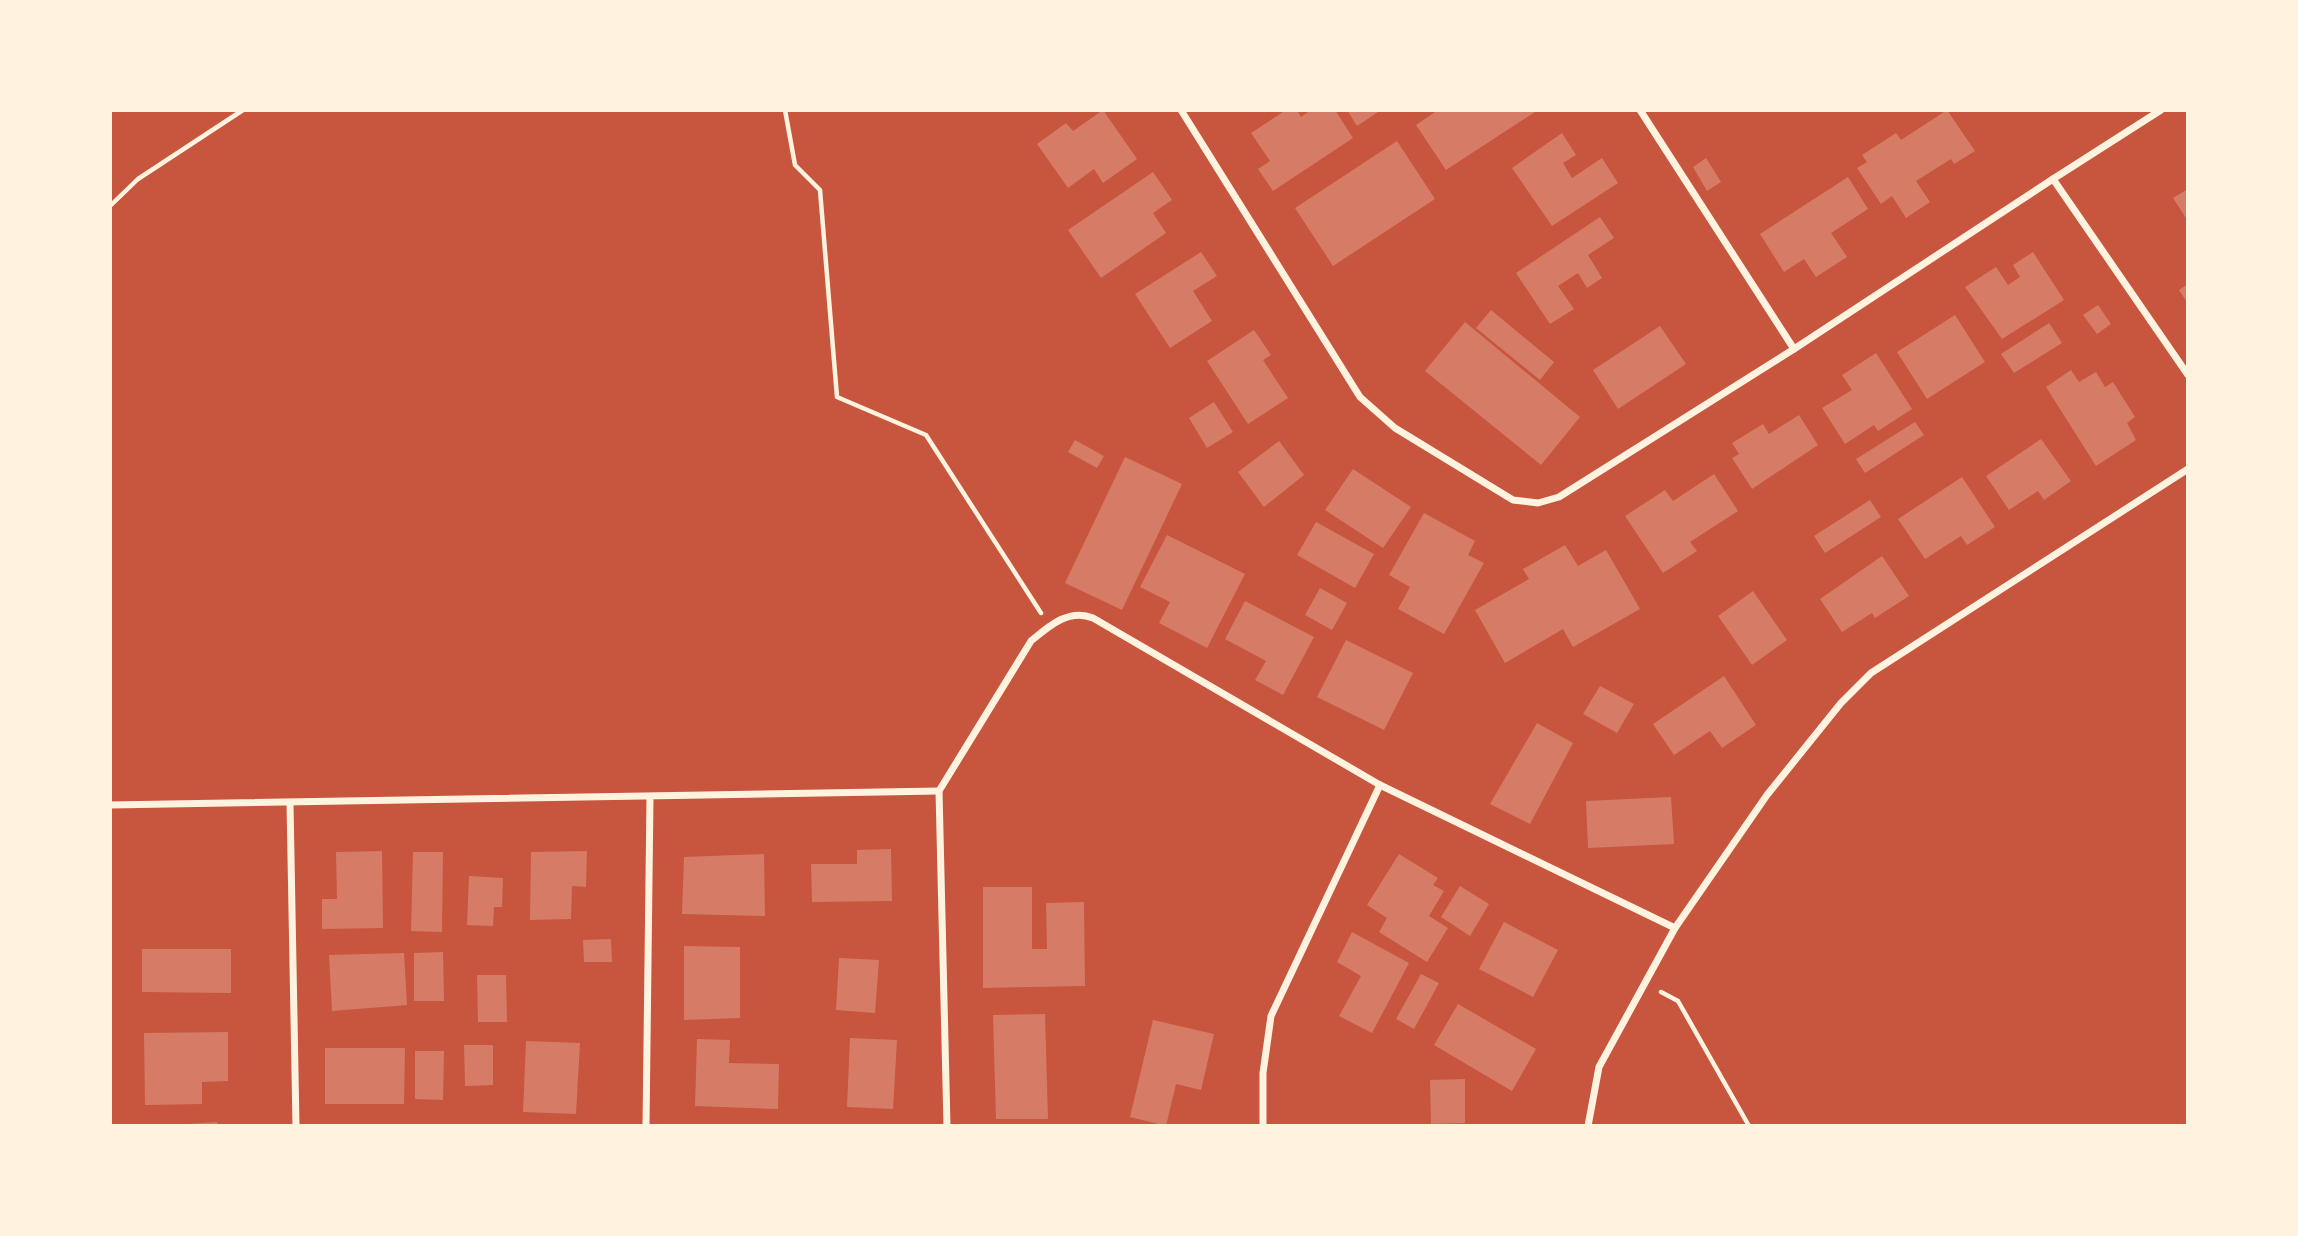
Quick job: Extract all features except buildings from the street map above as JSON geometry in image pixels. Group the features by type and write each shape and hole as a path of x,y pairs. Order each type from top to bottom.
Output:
{"street":[{"path":"1181,110 1360,397 1395,428 1513,500 1538,503 1559,497 1794,349 2161,110"},
{"path":"1640,110 1794,349"},
{"path":"2053,179 2188,375"},
{"path":"1588,1126 1599,1067 1675,928 1767,795 1841,703 1871,673 2188,469"},
{"path":"947,1126 939,791 1031,641 1067,616 1083,614 1093,618 1380,785 1675,928"},
{"path":"1263,1126 1263,1073 1271,1016 1380,785"},
{"path":"110,805 939,791"},
{"path":"646,1126 650,797"},
{"path":"290,803 296,1126"}],"path":[{"path":"110,206 138,178 243,110"},
{"path":"785,110 795,165 820,190 837,397 926,435 1049,626"},
{"path":"1645,983 1678,1001 1749,1126"}]}
